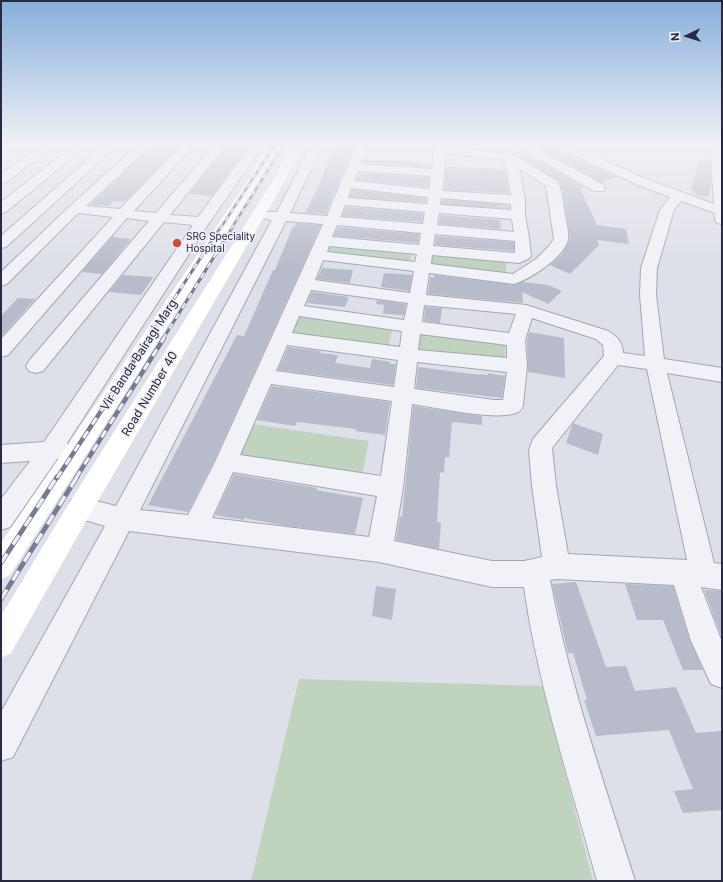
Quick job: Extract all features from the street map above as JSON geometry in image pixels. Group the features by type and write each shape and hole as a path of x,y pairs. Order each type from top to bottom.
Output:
{"main road":[{"name":"Vir Banda Bairagi Marg","path":"1,566 251,184"},
{"name":"Road Number 40","path":"1,643 80,508 277,184"}],"street":[{"path":"1,209 32,184"},
{"path":"1,244 68,184"},
{"path":"1,281 102,184"},
{"path":"1,351 151,184"},
{"path":"36,366 187,184"},
{"path":"5,507 50,451 202,222 233,184"},
{"path":"1,745 122,519 298,184"},
{"path":"195,527 282,338 292,310 321,248 348,184"},
{"path":"340,201 397,184"},
{"path":"379,550 391,488 402,396 412,327 418,299 424,250 437,184"},
{"path":"461,184 518,216"},
{"path":"473,184 518,200"},
{"path":"321,248 424,250 519,258 523,256 522,237 518,216 518,200 515,184"},
{"path":"321,248 422,268 514,279 540,263 561,242 552,184"},
{"path":"555,184 608,187 627,184"},
{"path":"602,184 608,187"},
{"path":"648,184 722,216 719,184"},
{"path":"678,196 667,210 649,268 648,295 655,364 703,575 706,641 722,673"},
{"path":"75,209 202,222"},
{"path":"259,214 522,237"},
{"path":"219,281 246,284"},
{"path":"305,284 418,299 526,310 602,335 613,343 613,358 541,445 540,450 544,486 546,569 543,620 554,668 616,881"},
{"path":"292,310 516,340"},
{"path":"264,376 494,408 510,407 513,405 517,366 516,340 526,310"},
{"path":"282,338 409,355 517,366"},
{"path":"613,358 722,375"},
{"path":"1,454 77,449"},
{"path":"226,462 391,488"},
{"path":"5,507 46,499"},
{"path":"80,508 122,519 379,550 492,574 524,574 546,569 703,575"}],"green space":[{"path":"350,188 422,194 419,206 345,199"},
{"path":"438,195 512,201 513,213 436,207"},
{"path":"330,243 413,250 409,264 325,254"},
{"path":"430,253 506,260 506,275 428,267"},
{"path":"297,315 393,326 388,348 288,336"},
{"path":"415,330 505,340 505,364 412,352"},
{"path":"252,424 369,441 362,475 238,456"},
{"path":"299,679 543,686 593,881 251,881"}],"building":[{"path":"112,184 142,184 125,202 114,201 109,206 90,205"},
{"path":"197,184 221,184 212,196 189,194"},
{"path":"319,184 338,184 326,214 305,213"},
{"path":"399,184 428,184 428,187"},
{"path":"444,184 507,184 509,193 444,190"},
{"path":"560,184 579,184 584,187 580,188 597,225 626,229 629,244 597,240 599,245 570,274 550,265 562,254 570,239 562,190"},
{"path":"693,184 711,184 709,196 698,196 691,189"},
{"path":"352,190 426,198 426,202 350,197"},
{"path":"442,200 499,204 499,208 442,204"},
{"path":"346,207 423,213 422,222 342,216"},
{"path":"440,215 500,220 501,229 439,224"},
{"path":"296,223 321,225 214,461 188,512 148,505 237,335 244,336 273,270 275,270 293,226 295,227"},
{"path":"338,227 419,234 418,243 334,236"},
{"path":"436,236 514,242 514,251 435,245"},
{"path":"112,237 131,239 102,274 82,272"},
{"path":"322,268 353,270 350,283 317,279"},
{"path":"384,273 412,275 409,291 381,287"},
{"path":"123,275 153,277 141,295 109,292"},
{"path":"434,275 514,285 523,282 548,285 562,291 548,304 522,292 523,303 428,294 430,277 434,278"},
{"path":"312,292 349,297 345,307 307,303"},
{"path":"18,298 35,299 1,337 1,316"},
{"path":"377,300 406,304 404,315 383,314 384,305 376,304"},
{"path":"425,307 442,308 440,323 424,321"},
{"path":"529,332 564,338 565,378 528,372 527,340"},
{"path":"288,347 338,355 335,363 370,368 372,359 391,362 390,364 396,364 393,385 278,370"},
{"path":"418,367 472,374 488,375 488,373 505,376 502,398 416,388"},
{"path":"272,386 390,402 385,435 355,431 356,429 297,422 295,426 257,420"},
{"path":"413,406 482,416 482,425 452,422 449,458 445,457 444,473 440,472 437,522 441,523 439,549 396,540 400,516 402,517"},
{"path":"573,423 603,434 598,455 566,443"},
{"path":"234,474 317,488 316,490 363,498 355,534 287,526 244,518 244,520 215,515"},
{"path":"576,582 606,667 626,666 635,691 676,687 696,733 722,731 722,810 683,813 674,791 693,789 669,730 596,736 584,700 587,700 573,653 568,653 552,584"},
{"path":"625,584 673,586 690,641 703,670 683,670 663,620 637,620"},
{"path":"376,586 396,589 392,620 372,616"},
{"path":"704,590 722,591 722,638"}],"railway":[{"path":"220,229 249,184"},
{"path":"231,229 259,184"},
{"path":"148,339 220,228"},
{"path":"163,339 232,228"},
{"path":"57,478 149,338"},
{"path":"76,478 164,338"},
{"path":"1,563 57,477"},
{"path":"1,599 77,477"}],"place":[{"name":"SRG Speciality Hospital","path":"177,243"}]}
